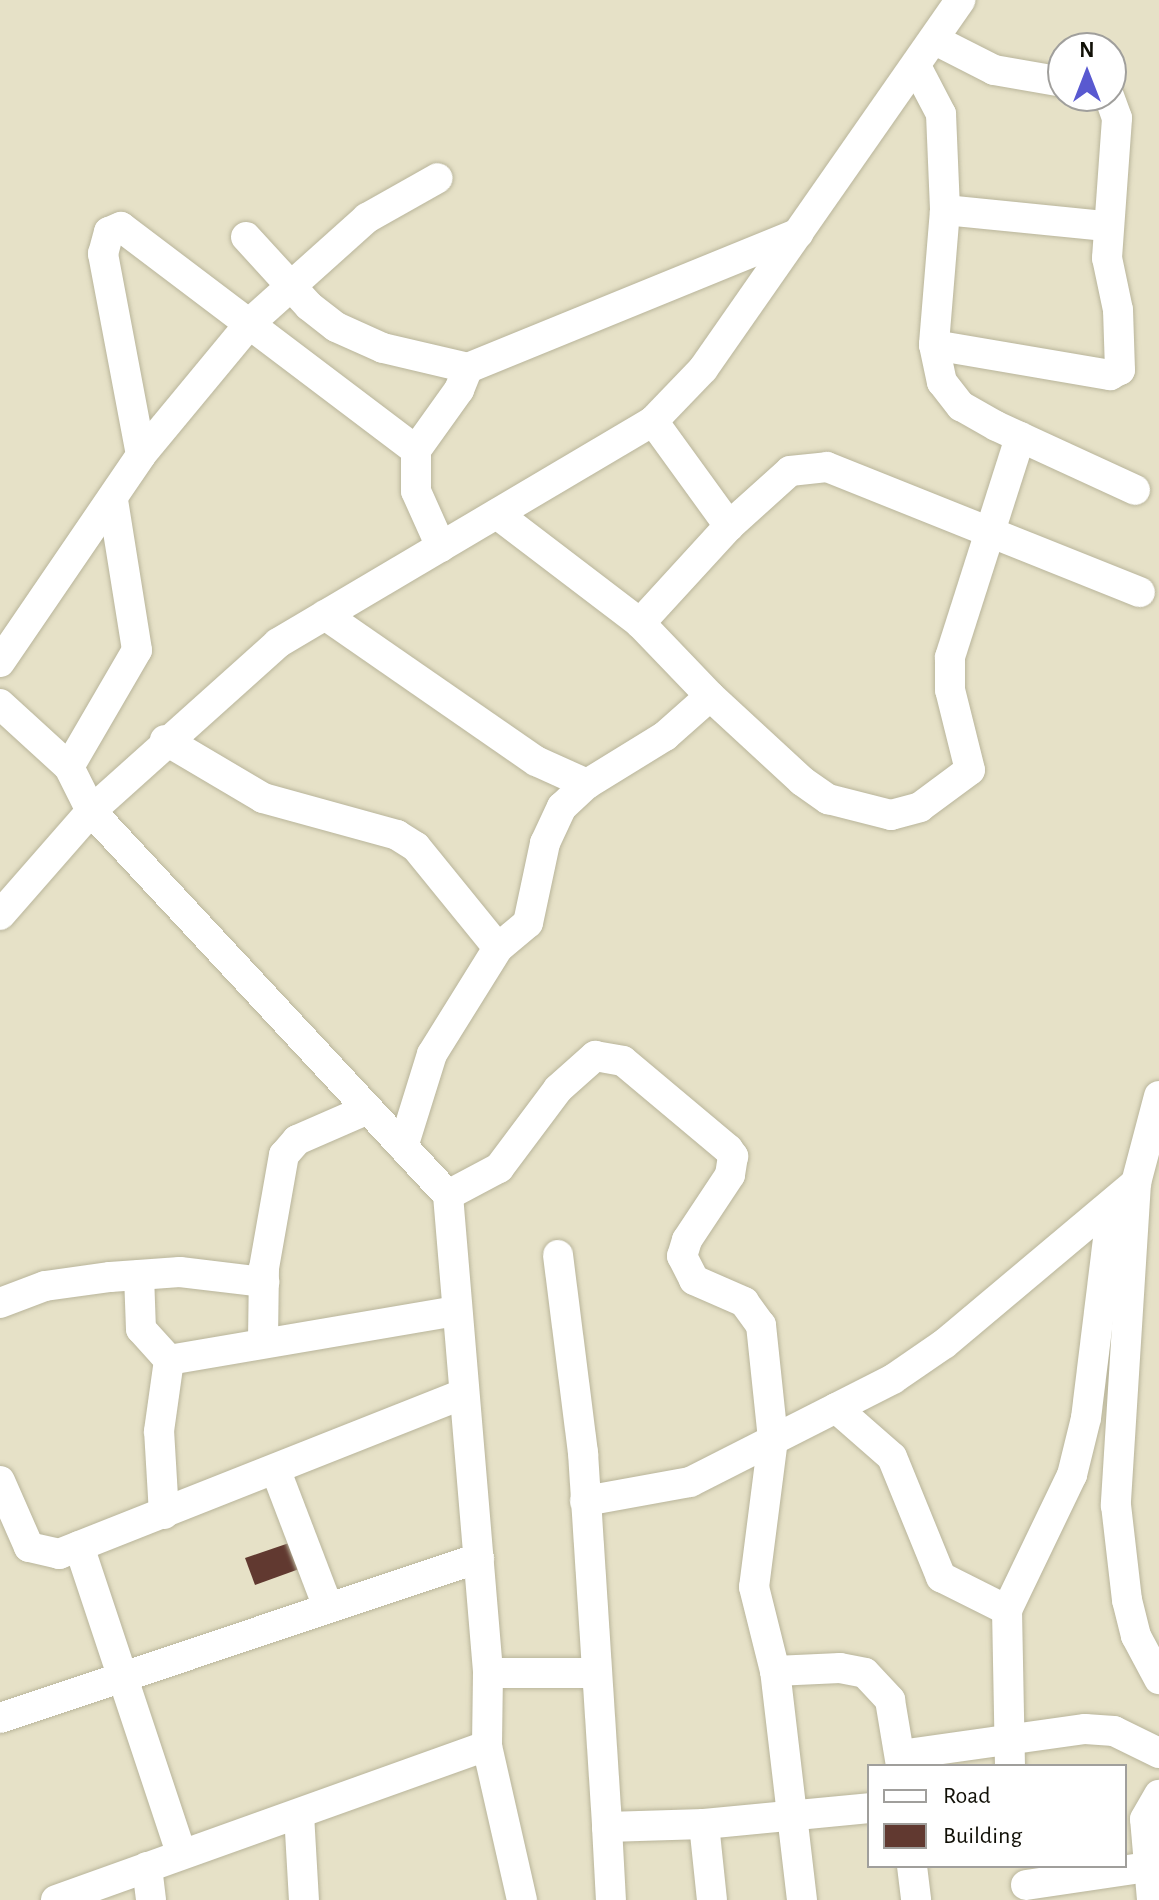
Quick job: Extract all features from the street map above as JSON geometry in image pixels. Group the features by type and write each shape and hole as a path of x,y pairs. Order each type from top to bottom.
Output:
{"street":[{"path":"0,915 91,811 165,740 278,643 653,421 703,369 917,68 960,0"},
{"path":"935,40 994,70 1047,79"},
{"path":"917,68 941,114 945,210 934,345 942,382 961,406 1135,490"},
{"path":"934,345 1115,374 1124,359 1106,226 1117,118 1115,112"},
{"path":"0,662 141,455 251,322 288,284 386,204 438,178"},
{"path":"945,210 1106,226"},
{"path":"141,455 103,254 109,232 131,230 416,450"},
{"path":"441,547 416,491 416,450 468,368 798,233"},
{"path":"246,237 288,284 336,327 383,348 468,368"},
{"path":"653,421 729,526"},
{"path":"497,514 640,623 710,696 802,781 828,799 891,815 920,807 970,770 950,690 950,657 1020,437"},
{"path":"640,623 729,526 790,471 807,465 827,467 1140,592"},
{"path":"69,767 137,650 113,500"},
{"path":"325,615 536,761 587,784"},
{"path":"403,1147 432,1054 498,948 528,923 551,826 587,784 665,736 710,696"},
{"path":"0,704 69,767 91,811 448,1195 461,1395 488,1673 487,1746 522,1900"},
{"path":"165,740 263,798 397,835 416,847 498,948"},
{"path":"448,1195 499,1168 582,1064 595,1056 623,1061 733,1156 730,1175 687,1240 682,1256 694,1280 756,1311 764,1338 773,1439 754,1587 775,1671 802,1900"},
{"path":"1159,1096 1136,1183 1116,1505 1127,1600 1136,1636 1159,1679"},
{"path":"263,1340 264,1282 274,1199 288,1146 368,1109"},
{"path":"585,1501 690,1482 893,1379 944,1344 1136,1183"},
{"path":"1008,1754 1007,1610 1072,1475 1086,1418 1112,1205"},
{"path":"558,1255 585,1501 611,1900"},
{"path":"0,1303 45,1286 139,1275 220,1274 264,1282"},
{"path":"139,1275 141,1329 169,1360"},
{"path":"169,1360 263,1340 456,1311"},
{"path":"164,1514 159,1431 169,1360"},
{"path":"0,1481 29,1547 59,1554 276,1471 461,1395"},
{"path":"836,1408 892,1457 941,1577 1007,1610"},
{"path":"276,1471 328,1607"},
{"path":"79,1546 125,1674 181,1853"},
{"path":"0,1718 479,1558"},
{"path":"775,1671 840,1668 865,1673 890,1700 901,1760 1008,1754 1085,1729 1114,1731 1159,1753"},
{"path":"488,1673 595,1673"},
{"path":"56,1900 487,1746"},
{"path":"1152,1900 1145,1819 1159,1795"},
{"path":"607,1827 704,1824 867,1808"},
{"path":"299,1814 304,1900"},
{"path":"704,1824 712,1900"},
{"path":"147,1867 151,1900"},
{"path":"1026,1884 1148,1867"},
{"path":"912,1868 916,1900"}],"building":[{"path":"292,1542 302,1568 255,1585 245,1558"}]}
